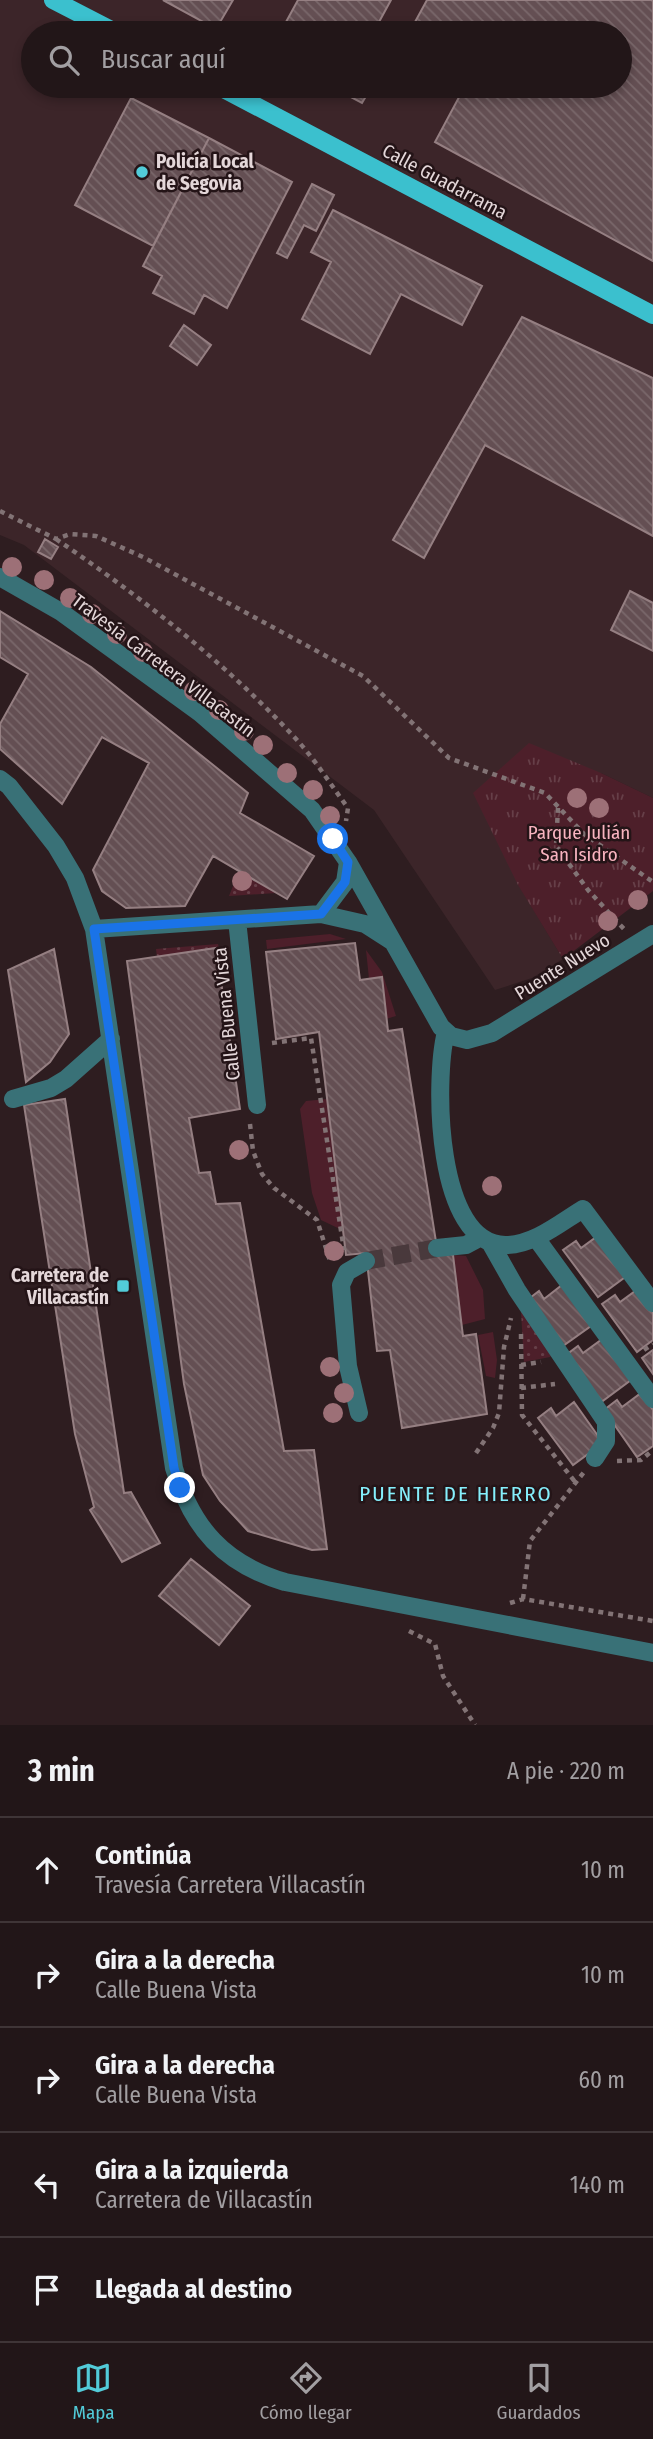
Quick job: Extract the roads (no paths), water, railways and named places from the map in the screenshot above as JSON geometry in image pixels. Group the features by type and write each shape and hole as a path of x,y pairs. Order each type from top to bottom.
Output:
{"main road":[{"path":"53,0 94,21"},
{"name":"Calle Guadarrama","path":"241,98 653,315"}],"street":[{"name":"Travesía Carretera Villacastín","path":"0,577 61,612 200,713 312,810 348,862"},
{"path":"0,779 17,796 56,846 75,878 94,929 174,1468 180,1488 201,1527 229,1556 263,1576 653,1653"},
{"path":"321,914 345,882 348,862"},
{"name":"Calle Buena Vista","path":"348,862 425,1000 446,1032"},
{"name":"Calle Buena Vista","path":"94,929 321,914 365,924 396,944"},
{"name":"Calle Buena Vista","path":"237,920 257,1105"},
{"name":"Puente Nuevo","path":"446,1032 467,1040 500,1029 650,936"},
{"path":"446,1032 442,1048 440,1087 446,1168 458,1205 472,1228 486,1240 608,1428 603,1448 595,1458"},
{"path":"13,1099 51,1088 66,1079 111,1039"},
{"path":"437,1248 486,1240 516,1245 536,1238 583,1209 653,1303"},
{"path":"536,1238 653,1399"},
{"path":"359,1413 348,1366 341,1285 347,1272 366,1261"}],"tunnel":[{"path":"366,1261 437,1248"}],"place":[{"name":"Policía Local de Segovia","path":"142,172"},
{"name":"Carretera de Villacastín","path":"123,1286"}],"district":[{"name":"PUENTE DE HIERRO","path":"456,1494"}],"park label":[{"name":"Parque Julián San Isidro","path":"579,843"}]}
